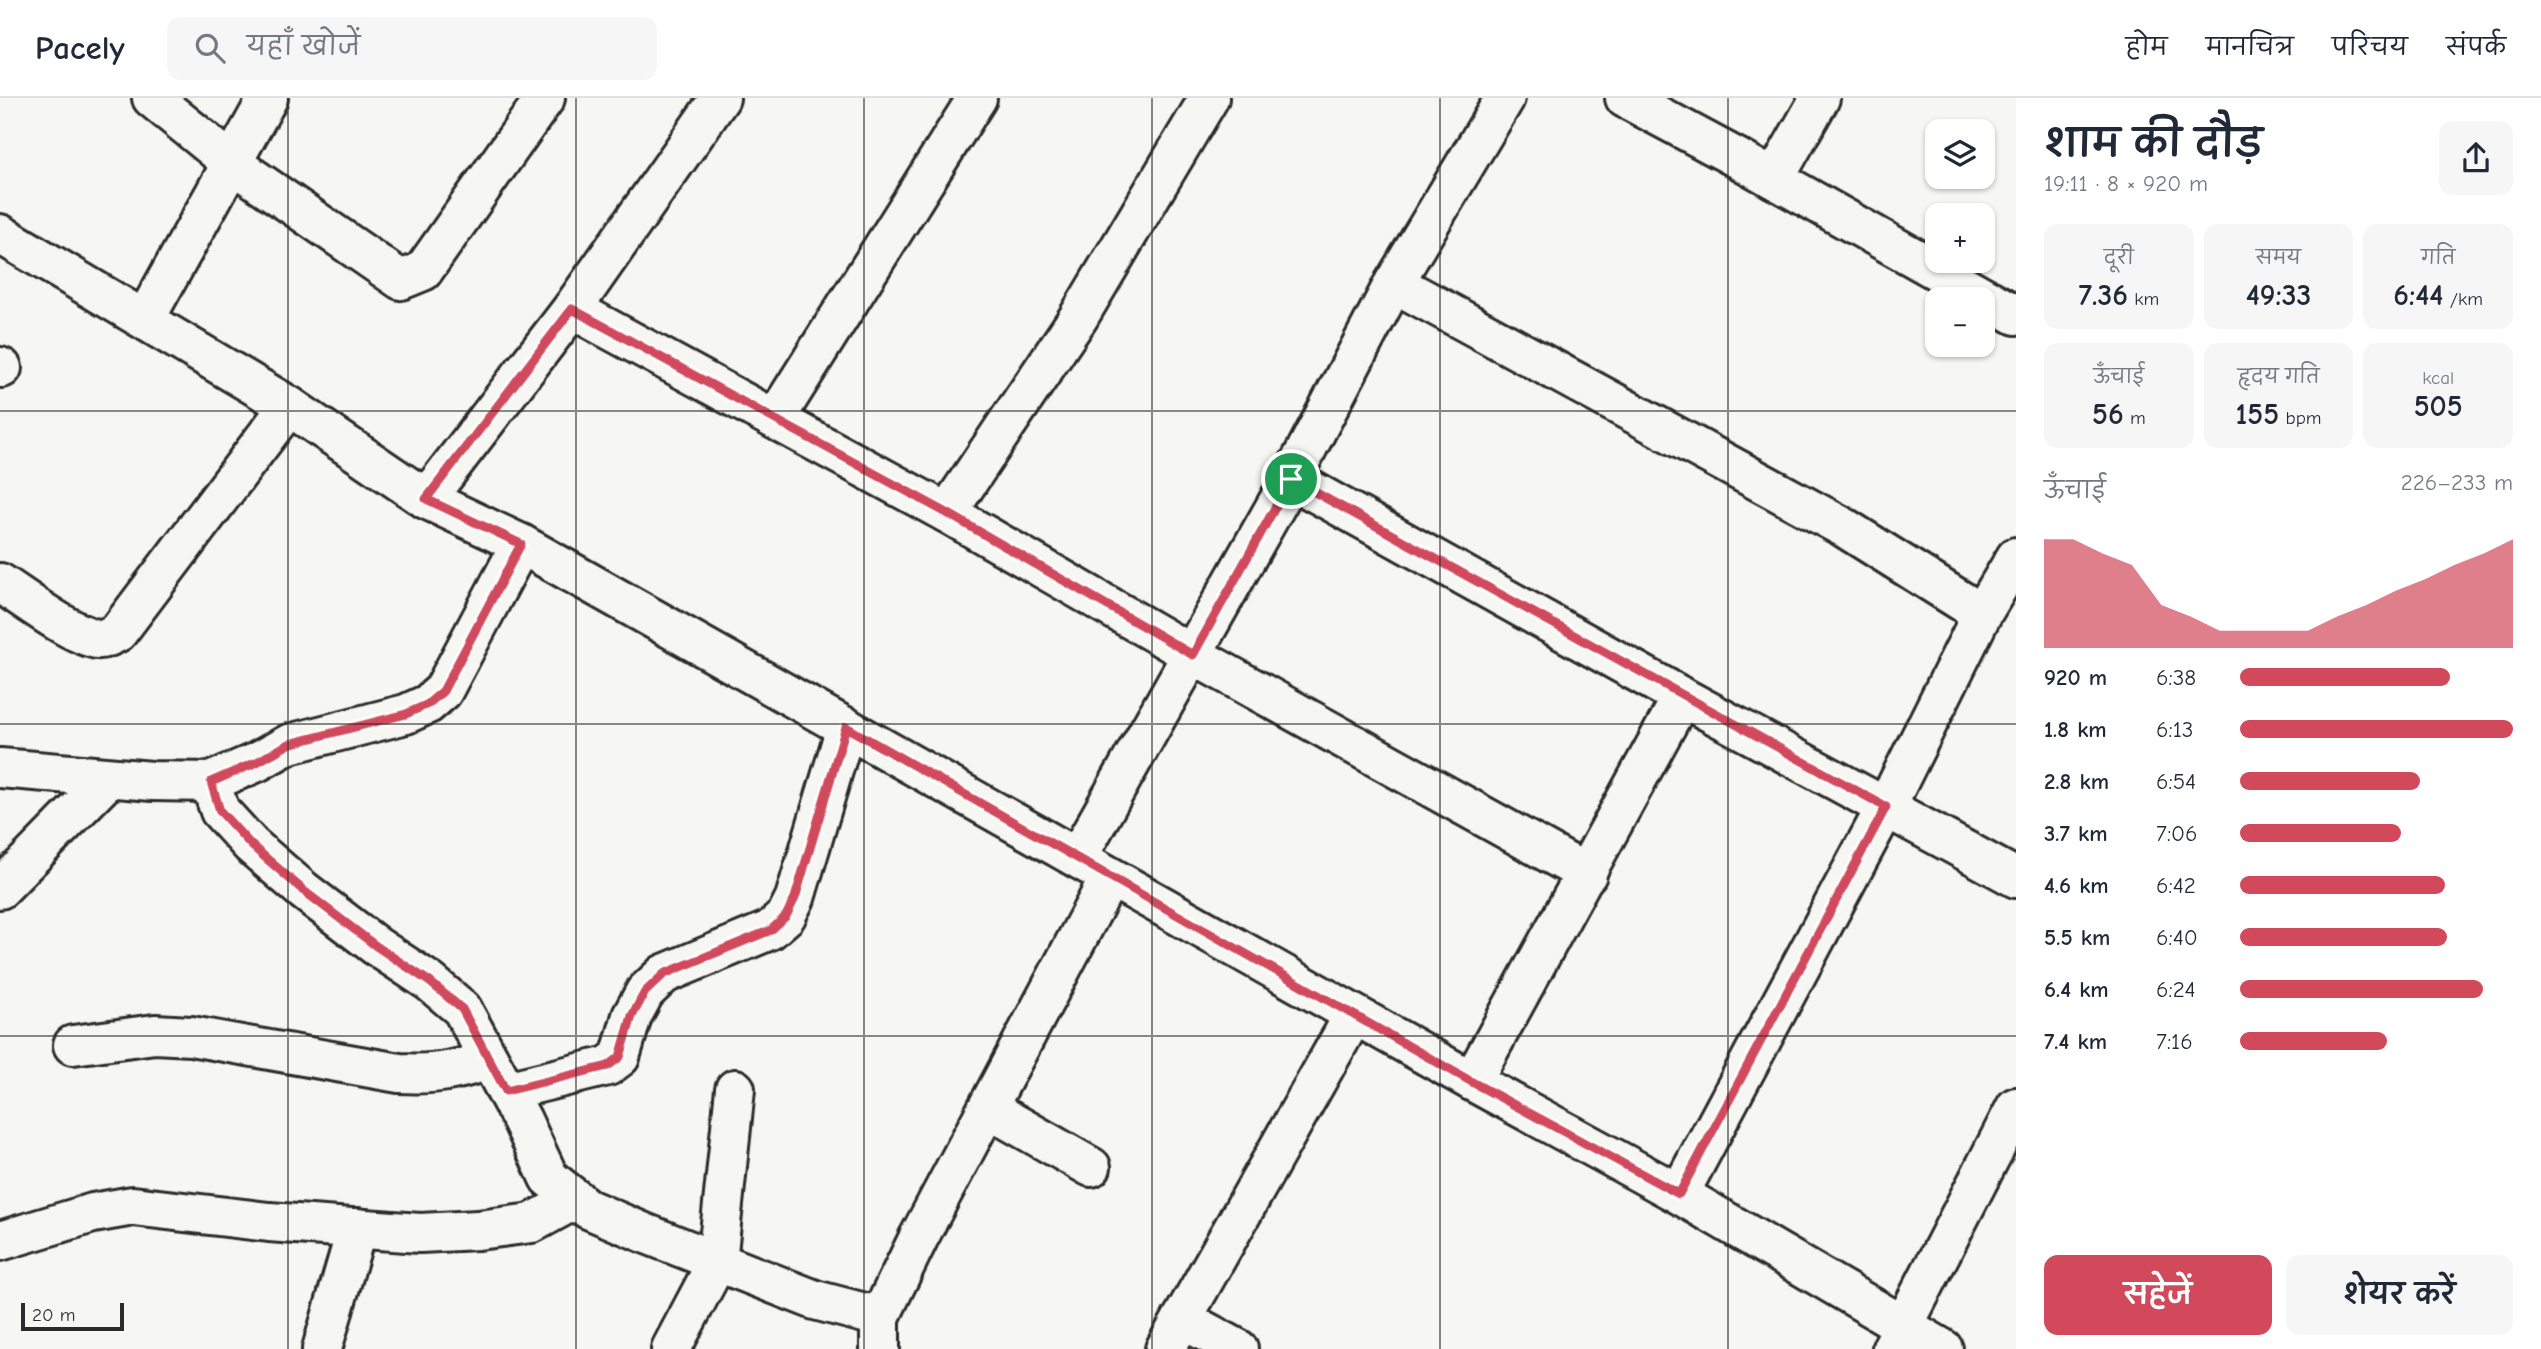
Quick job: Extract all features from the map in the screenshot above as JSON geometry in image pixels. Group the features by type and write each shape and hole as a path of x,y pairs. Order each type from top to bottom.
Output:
{"street":[{"path":"152,98 233,164 401,280 423,271 545,98"},
{"path":"145,318 268,98"},
{"path":"426,499 572,309 720,98"},
{"path":"775,419 977,98"},
{"path":"947,513 1078,318 1209,98"},
{"path":"1077,858 1291,479 1394,283 1505,98"},
{"path":"1625,98 2016,315"},
{"path":"1774,179 1820,98"},
{"path":"0,234 289,406 426,499 521,544 1472,1082 1679,1194 1897,1338 1942,1349"},
{"path":"1394,283 1844,528 1982,614"},
{"path":"572,309 947,513 1193,655 1587,874"},
{"path":"0,583 87,636 101,640 118,632 289,406"},
{"path":"1291,479 2016,878"},
{"path":"0,768 152,781 211,782 257,762 289,744 406,714 428,704 443,691 521,544"},
{"path":"1679,1194 1886,807 1982,614 2016,558"},
{"path":"1472,1082 1682,696"},
{"path":"73,1045 155,1034 191,1036 399,1073 498,1075 608,1066 620,1057 632,1016 645,992 664,974 771,930 786,916 795,898 846,727"},
{"path":"0,889 109,778"},
{"path":"211,782 220,811 251,845 304,891 376,946 430,982 462,1009 549,1178 588,1209 815,1300 880,1333 919,1237 989,1110 1110,877"},
{"path":"1238,1349 1174,1334 1354,1015"},
{"path":"671,1349 717,1262 735,1089"},
{"path":"1897,1338 2016,1107"},
{"path":"989,1110 1091,1167"},
{"path":"0,1241 93,1213 133,1206 269,1222 420,1233 478,1230 532,1223 576,1199"},
{"path":"322,1349 357,1228"}],"route":[{"path":"572,309 947,513 1193,655 1291,479 1886,807 1852,866 1679,1194 1472,1082 846,727 795,898 786,916 771,930 664,974 645,992 632,1016 620,1057 608,1066 506,1091 462,1009 430,982 376,946 304,891 251,845 220,811 211,782 257,762 289,744 406,714 428,704 443,691 521,544 426,499 572,309"}]}
